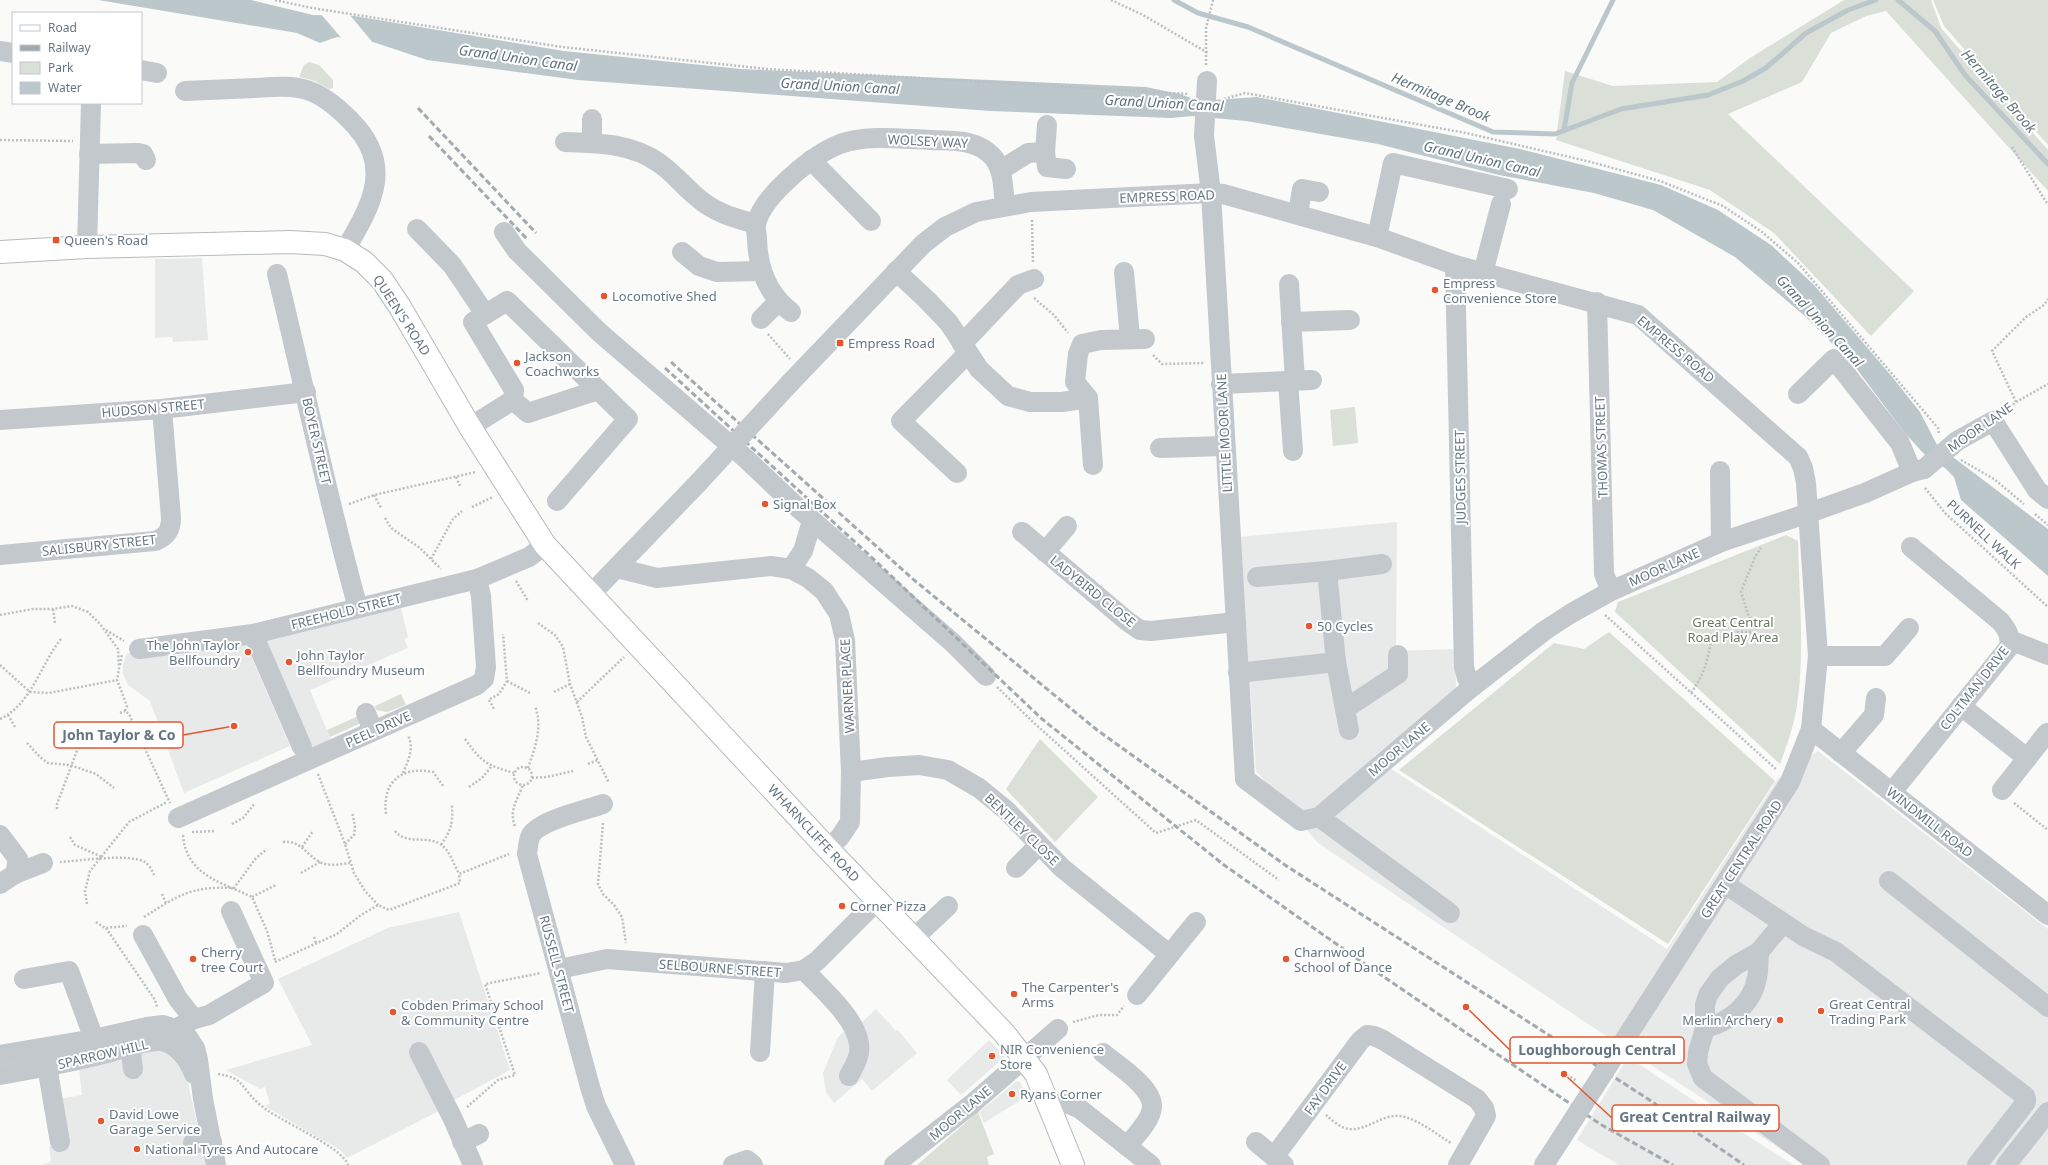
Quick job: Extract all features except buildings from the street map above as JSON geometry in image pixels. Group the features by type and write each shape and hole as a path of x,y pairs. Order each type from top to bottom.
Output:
{"main road":[{"name":"QUEEN'S ROAD","path":"0,248 290,242 325,244 346,250 364,262 382,280 470,427 545,545 591,594"},
{"name":"WHARNCLIFFE ROAD","path":"591,594 828,849 914,938 973,990 1030,1066"},
{"path":"1030,1066 1047,1102 1073,1165"}],"street":[{"path":"0,51 12,53"},
{"name":"LITTLE MOOR LANE","path":"1207,81 1204,136 1211,193 1224,446 1245,780 1301,821 1319,818"},
{"path":"185,92 285,87 306,90 324,97 356,126 371,149 376,164 376,184 358,228 346,250"},
{"path":"87,247 91,104"},
{"path":"592,119 592,143"},
{"path":"1047,125 1045,152 1047,167 1066,169"},
{"name":"WOLSEY WAY","path":"756,224 782,184 811,160 842,144 863,140 888,138 974,143 992,156 1001,170 1005,206"},
{"path":"565,142 625,146 644,154 659,163 697,198 717,212 756,224 757,251 760,271 785,307 761,320"},
{"path":"89,148 143,154 146,160"},
{"path":"1001,170 1028,153 1045,152"},
{"path":"811,160 871,221"},
{"path":"1377,237 1393,162 1505,196 1483,273"},
{"path":"1298,214 1302,189 1319,192"},
{"name":"EMPRESS ROAD","path":"591,594 699,482 796,376 923,244 945,226 976,212 1031,202 1211,193 1223,194 1377,237 1455,265 1597,302 1638,315 1798,457 1803,468 1809,513"},
{"path":"417,229 452,265 485,314"},
{"path":"504,232 517,251 599,332 744,457 812,521 952,643 986,676"},
{"path":"682,252 698,266 717,272 760,271"},
{"name":"JUDGES STREET","path":"1455,265 1464,667 1467,678 1472,687"},
{"path":"896,271 949,323 979,370 1008,396 1030,402 1062,402 1088,398"},
{"path":"1093,465 1088,398 1075,382 1078,354 1082,344 1101,340 1137,339 1124,272"},
{"name":"BOYER STREET","path":"277,274 342,550 358,608"},
{"path":"956,473 902,421 965,348 1026,282"},
{"path":"1289,284 1291,322 1298,381 1293,451"},
{"path":"513,400 514,390 473,322 507,301 628,419 557,502"},
{"name":"THOMAS STREET","path":"1597,302 1604,574 1611,591"},
{"path":"1291,322 1350,320"},
{"path":"1798,394 1834,359 1900,443 1918,470"},
{"path":"1221,384 1298,381"},
{"path":"513,400 528,413 598,390"},
{"name":"HUDSON STREET","path":"0,420 162,409 306,392"},
{"path":"470,427 513,400"},
{"name":"SALISBURY STREET","path":"0,555 155,541 163,538 168,532 171,518 162,409"},
{"path":"1993,421 2037,490 2048,499"},
{"name":"MOOR LANE","path":"1319,818 1472,687 1544,631 1593,601 1611,591 1721,542 1865,493 1918,470 1993,421"},
{"path":"1160,448 1224,446"},
{"path":"1720,471 1721,542"},
{"name":"GREAT CENTRAL ROAD","path":"1544,1165 1790,782 1811,729 1818,656 1809,513"},
{"path":"792,569 803,551 812,521"},
{"name":"LADYBIRD CLOSE","path":"1045,552 1067,526"},
{"name":"LADYBIRD CLOSE","path":"1022,532 1140,630 1151,632 1236,622"},
{"name":"FREEHOLD STREET","path":"139,649 253,634 477,579 529,557 545,545"},
{"name":"COLTMAN DRIVE","path":"1892,792 2009,647 2010,640 2005,627 2000,621 1922,550"},
{"path":"1257,577 1327,571 1382,564"},
{"name":"WARNER PLACE","path":"617,568 657,578 771,566 792,569 808,578 824,591 840,614 845,640 851,772 850,822 828,849"},
{"path":"1327,571 1336,662 1349,730"},
{"name":"PEEL DRIVE","path":"176,816 307,753 373,731 478,686 484,679 486,667 481,596 477,579"},
{"path":"1818,656 1885,656 1909,628"},
{"path":"253,634 307,753"},
{"path":"2010,640 2048,655"},
{"path":"1345,709 1398,674 1398,655"},
{"path":"1238,674 1336,662"},
{"path":"1841,753 1874,715 1876,698"},
{"path":"1961,706 2027,758"},
{"path":"366,713 373,731"},
{"name":"WINDMILL ROAD","path":"1811,729 2048,915"},
{"path":"2002,790 2047,733"},
{"name":"BENTLEY CLOSE","path":"851,772 888,766 919,765 948,770 978,788 995,801 1062,868 1169,954"},
{"name":"RUSSELL STREET","path":"603,804 548,822 539,827 532,834 527,854 594,1100 624,1165"},
{"path":"1319,818 1450,913"},
{"path":"0,835 18,859 8,879"},
{"path":"1016,868 1039,845"},
{"path":"8,879 43,863"},
{"path":"1889,881 2048,1007"},
{"path":"1725,884 1803,936 1836,952 2024,1096 2026,1102 1977,1165"},
{"name":"SELBOURNE STREET","path":"559,969 607,958 628,961 786,973 804,970 817,961 878,900"},
{"path":"914,938 948,906"},
{"path":"169,1027 209,1015 264,983 231,911"},
{"path":"1137,995 1196,922"},
{"path":"1783,923 1758,952 1736,965 1720,978 1708,995 1705,1005 1706,1028 1698,1052 1697,1064 1703,1078 1820,1165"},
{"path":"137,927 178,999 194,1019"},
{"path":"1706,1028 1719,1024 1730,1018 1750,996 1757,978 1758,952"},
{"path":"804,970 849,1019 855,1033 859,1044 858,1060 849,1076"},
{"path":"24,979 69,971 94,1039"},
{"path":"760,1052 765,971"},
{"name":"SPARROW HILL","path":"0,1055 94,1039 147,1026 169,1027"},
{"path":"169,1027 187,1036 195,1048 203,1099 202,1142 216,1165"},
{"name":"MOOR LANE","path":"894,1165 960,1114 1030,1066 1058,1029"},
{"name":"FAY DRIVE","path":"1256,1142 1279,1161 1313,1105 1360,1041 1367,1035 1384,1040 1478,1099 1484,1108 1486,1116 1462,1158"},
{"name":"SPARROW HILL","path":"0,1075 47,1066 138,1043 162,1041 179,1049 191,1065 203,1099"},
{"path":"130,1046 133,1069"},
{"path":"419,1052 453,1120 471,1138 473,1165"},
{"path":"1103,1053 1146,1089 1152,1107 1147,1121 1127,1146"},
{"path":"47,1066 60,1142"},
{"path":"1047,1102 1069,1104 1080,1109 1151,1165"},
{"path":"2006,1165 2048,1112"},
{"path":"733,1165 748,1160 753,1165"}],"path":[{"path":"275,0 312,8 562,47 767,69 1186,93 1191,96"},
{"path":"1111,0 1143,15 1208,53"},
{"path":"1207,81 1208,53 1206,28 1213,0"},
{"path":"1217,99 1246,93 1466,133 1591,162 1660,181 1723,206 1762,232 1798,263 1938,428 1952,447 2029,508"},
{"path":"0,140 89,148"},
{"path":"2012,147 2048,205"},
{"path":"1031,202 1026,282 1054,314 1073,340 1078,354"},
{"path":"2016,402 1992,351 2026,317 2044,305 2048,299"},
{"path":"771,339 796,376"},
{"path":"1137,339 1155,359 1162,364 1220,363"},
{"name":"MOOR LANE","path":"1993,421 2016,402 2048,384"},
{"path":"333,510 374,495 496,468"},
{"name":"PURNELL WALK","path":"1918,470 1945,513 2048,607"},
{"path":"456,477 460,486"},
{"path":"374,495 381,508"},
{"path":"431,559 453,518 462,511"},
{"path":"2034,513 2048,525"},
{"path":"385,518 391,528 420,548 431,559 444,573 450,585"},
{"path":"1691,693 1703,672 1708,658 1711,640 1732,632 1754,632 1756,628 1745,607 1741,592 1755,557 1763,546 1757,529"},
{"path":"1593,601 1608,618 1790,782"},
{"path":"0,615 33,609 52,609 72,606 88,612 109,633 139,649"},
{"path":"52,609 55,623"},
{"path":"538,623 555,634 560,641 568,666 570,684 577,702 586,737 609,783"},
{"path":"100,624 118,649 119,669 117,680 128,706 125,711 120,713"},
{"path":"0,719 8,715 30,692 61,639"},
{"path":"577,702 638,644"},
{"path":"0,665 30,692 48,693 117,680"},
{"path":"986,676 1033,722 1156,833 1196,820 1279,880"},
{"path":"507,681 530,693"},
{"path":"554,692 570,684"},
{"path":"489,700 494,710"},
{"path":"514,773 516,782 523,785 530,782 532,778 531,772 528,768 538,731 539,721 535,706"},
{"path":"125,711 129,714 176,816 183,842 191,861 203,874 252,897 268,931 276,962"},
{"path":"8,715 15,727"},
{"path":"57,809 56,804 85,729 92,725"},
{"path":"465,739 483,762 491,767 514,773"},
{"path":"27,743 48,763 70,765 96,774 114,788"},
{"path":"307,753 345,844 351,863 362,885 378,906 390,910 406,905 460,882 459,874 446,849 441,845 427,839 410,840 399,836 395,832"},
{"path":"588,764 598,760"},
{"path":"469,787 482,778 491,767"},
{"path":"514,773 520,768 528,768"},
{"path":"386,814 385,804 387,793 394,781 403,773 412,770 433,772 444,787"},
{"path":"532,778 547,777 573,771"},
{"path":"517,832 512,818 523,785"},
{"path":"2002,790 2005,797 2048,830"},
{"path":"603,804 598,884 603,894 614,905 622,917 625,927 628,961"},
{"path":"441,845 450,832 452,805"},
{"path":"87,904 85,891 90,871 102,858 129,822 152,809 176,816 195,832 215,831"},
{"path":"345,844 354,835 355,826 352,812"},
{"path":"302,847 313,831"},
{"path":"70,837 76,845 102,858"},
{"path":"283,842 289,841 302,847 320,862 334,865 351,863"},
{"path":"234,888 256,858 267,849"},
{"path":"459,874 514,852 527,854"},
{"path":"43,863 102,858 144,862 149,866 154,875"},
{"path":"301,873 320,862"},
{"path":"252,897 276,885"},
{"path":"105,928 137,927 166,903 197,889 234,888"},
{"path":"162,894 166,903"},
{"path":"256,966 276,962 337,934 361,915 378,906"},
{"path":"96,922 105,928 155,1000 169,1027"},
{"path":"314,937 316,943"},
{"path":"453,1120 498,1080 515,1075 485,984 559,969"},
{"path":"1058,1029 1089,1017 1099,1015 1117,1015 1137,995"},
{"path":"1523,1047 1548,1063"},
{"path":"198,1060 218,1074 236,1079 246,1086 258,1104 336,1150 347,1161 348,1165"},
{"path":"1313,1105 1338,1124 1348,1129 1358,1128 1390,1116 1405,1117 1426,1126 1462,1158"}],"shaded area":[{"path":"202,258 208,340 173,342 172,337 155,338 155,259"},
{"path":"1397,522 1396,651 1455,649 1456,690 1373,757 1667,949 1777,780 1790,768 1818,751 2048,929 2048,1165 1805,1165 1600,1032 1318,843 1256,771 1239,537"},
{"path":"400,604 408,637 404,639 408,648 310,690 331,740 310,749 263,637"},
{"path":"245,642 290,746 184,793 150,701 128,685 123,674 123,664 127,653 172,656"},
{"name":"Cobden Primary School & Community Centre","path":"459,912 510,1070 445,1105 441,1110 347,1158 340,1150 268,1108 265,1105 270,1104 265,1087 260,1089 226,1070 312,1045 278,979 388,928"},
{"path":"876,1009 896,1031 898,1030 917,1053 872,1091 862,1079 834,1103 826,1092 823,1073 838,1037 846,1030 862,1022"},
{"path":"989,1040 1005,1057 961,1095 947,1080"},
{"path":"157,1049 170,1053 181,1065 187,1078 206,1165 41,1165 51,1162 49,1146 54,1148 59,1099 82,1095 79,1068"},
{"path":"1628,1057 1794,1165 1619,1165 1577,1140"},
{"path":"1017,1081 1020,1082 1027,1096 984,1123 979,1112"}],"green space":[{"path":"1844,0 1931,0 1941,28 2048,150 2048,191 1886,11 1866,16 1831,33 1802,82 1728,114 1914,291 1871,336 1774,233 1710,190 1556,140 1565,71 1613,86 1717,82 1750,58"},
{"path":"1933,0 2048,0 2048,145 1944,26"},
{"path":"309,62 319,65 333,80 333,88 329,89 315,81 299,77 304,65"},
{"path":"1355,407 1358,443 1333,446 1330,410"},
{"name":"Great Central Road Play Area","path":"1786,535 1798,541 1801,665 1796,712 1780,764 1615,612 1618,602"},
{"path":"1609,632 1775,781 1668,944 1399,770 1554,643 1584,649"},
{"path":"401,694 406,705 387,712 376,710 375,706"},
{"path":"363,714 361,723 330,737 327,730"},
{"path":"1040,739 1098,797 1055,842 1006,789"},
{"path":"978,1112 994,1154 987,1157 989,1165 917,1165"}],"water":[{"name":"Grand Union Canal","path":"98,0 251,0 313,15 354,16 564,51 741,69 1146,87 1180,94 1199,101 1257,97 1520,149 1661,185 1718,210 1771,245 1814,285 1920,412 1937,445 2048,529 2048,576 1961,500 1954,477 1945,468 1925,455 1904,432 1856,368 1806,317 1735,257 1653,210 1594,193 1499,175 1378,144 1246,121 1192,116 1171,118 990,111 578,80 427,60 373,42 337,37 320,43 297,33"}],"pier":[{"path":"320,13 349,14 374,44 343,40"}],"waterway":[{"name":"Hermitage Brook","path":"1174,0 1198,13 1248,27 1493,132 1555,134 1621,109 1708,95 1743,81 1766,68 1806,33 1848,10 1876,0"},
{"path":"1564,130 1572,83 1613,0"},
{"name":"Hermitage Brook","path":"1898,0 1935,31 1965,75 2048,164"}],"railway":[{"path":"418,108 536,233"},
{"path":"429,136 528,240"},
{"path":"671,362 914,580 1097,730 1285,865 1648,1099 1744,1165"},
{"path":"665,368 867,553 1042,719 1224,865 1362,962 1600,1124 1673,1165"}],"place":[{"name":"Queen's Road","path":"56,240"},
{"name":"Empress Convenience Store","path":"1435,290"},
{"name":"Locomotive Shed","path":"604,296"},
{"name":"Empress Road","path":"840,343"},
{"name":"Jackson Coachworks","path":"517,363"},
{"name":"Signal Box","path":"765,504"},
{"name":"50 Cycles","path":"1309,626"},
{"name":"The John Taylor Bellfoundry","path":"248,652"},
{"name":"John Taylor Bellfoundry Museum","path":"289,662"},
{"name":"John Taylor & Co","path":"234,726"},
{"name":"Corner Pizza","path":"842,906"},
{"name":"Cherry tree Court","path":"193,959"},
{"name":"Charnwood School of Dance","path":"1286,959"},
{"name":"The Carpenter's Arms","path":"1014,994"},
{"name":"Loughborough Central","path":"1466,1007"},
{"name":"Great Central Trading Park","path":"1821,1011"},
{"name":"Cobden Primary School & Community Centre","path":"393,1012"},
{"name":"Merlin Archery","path":"1780,1020"},
{"name":"NIR Convenience Store","path":"992,1056"},
{"name":"Great Central Railway","path":"1564,1074"},
{"name":"Ryans Corner","path":"1012,1094"},
{"name":"David Lowe Garage Service","path":"101,1121"},
{"name":"National Tyres And Autocare","path":"137,1149"}]}
